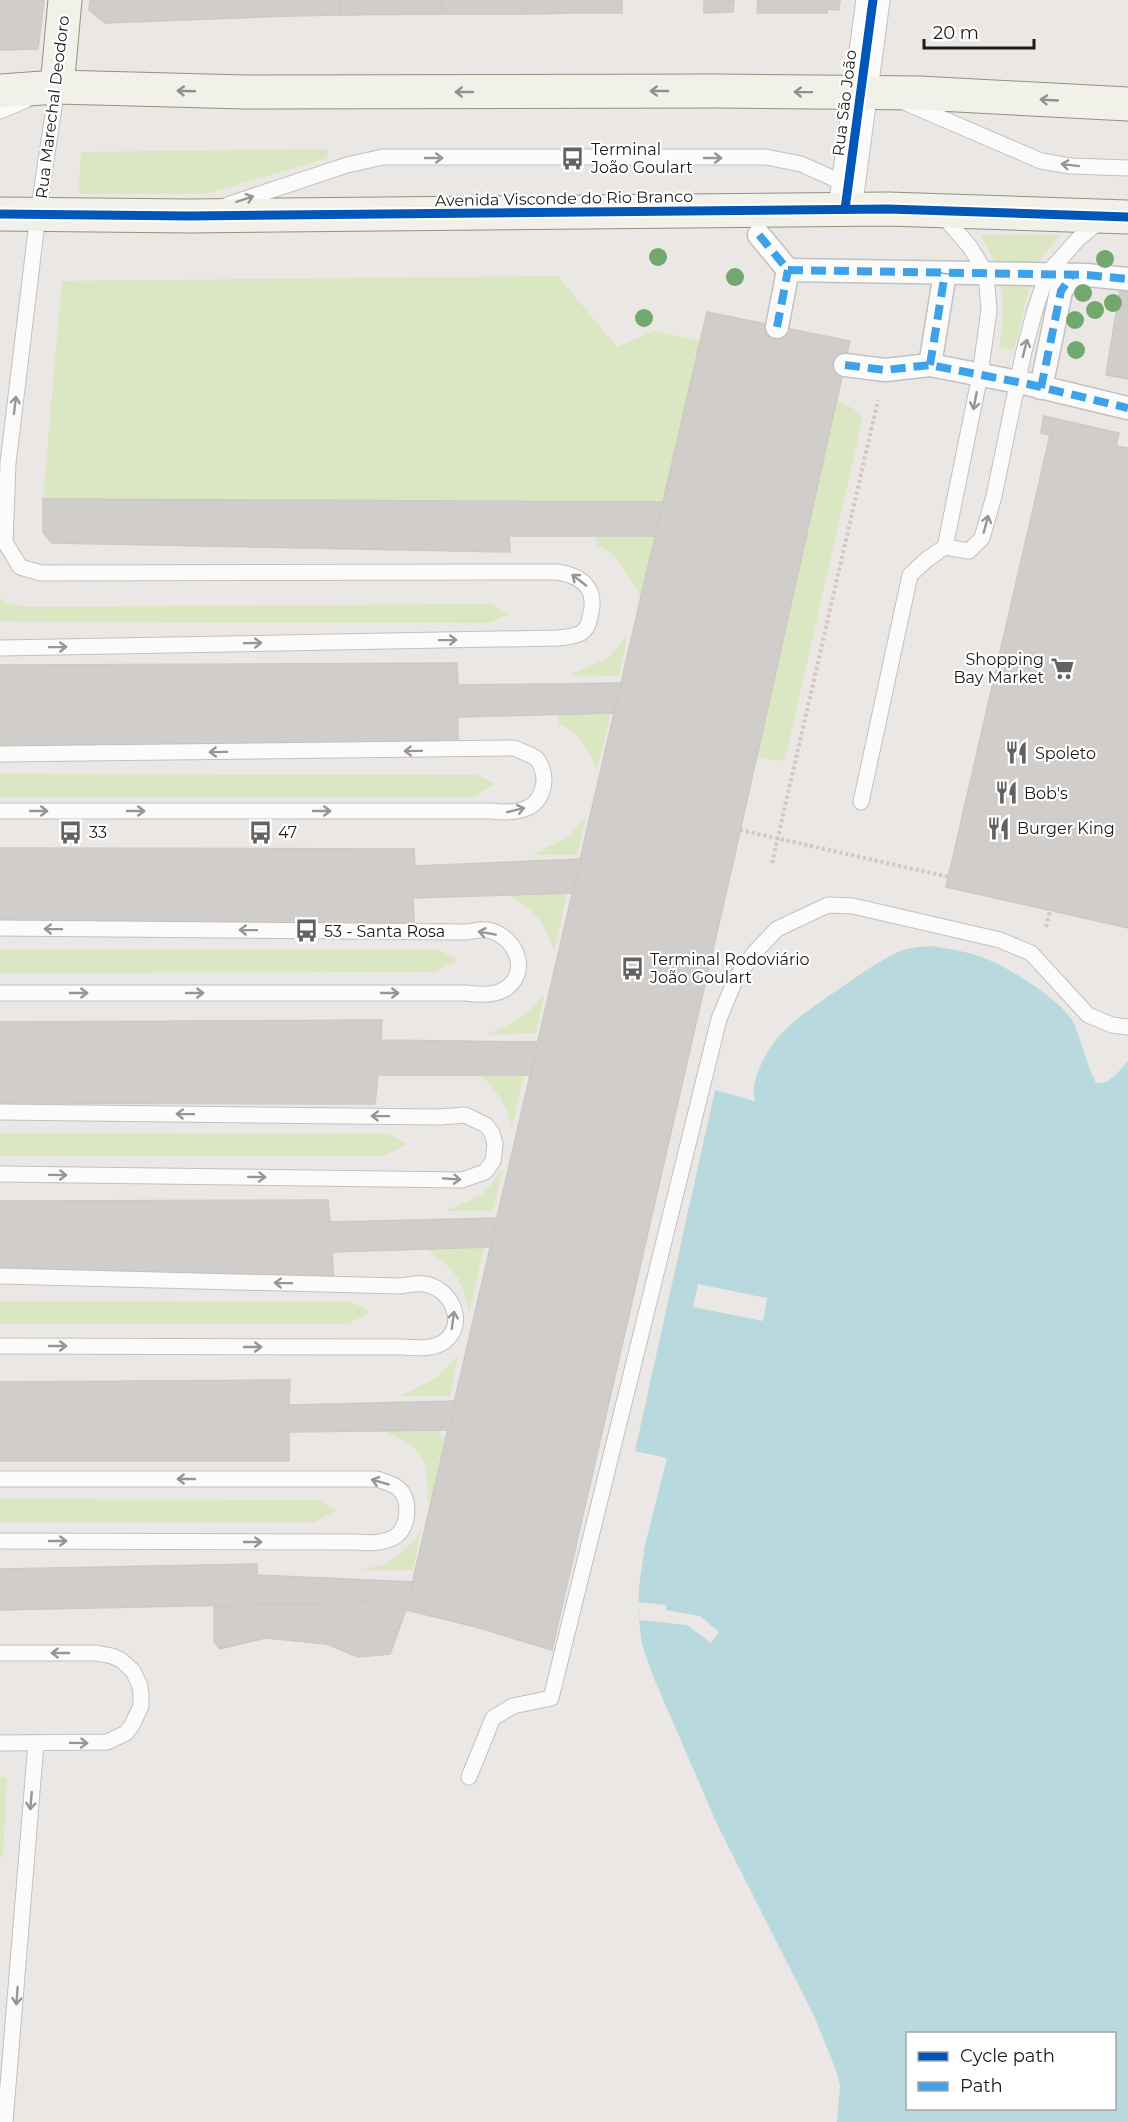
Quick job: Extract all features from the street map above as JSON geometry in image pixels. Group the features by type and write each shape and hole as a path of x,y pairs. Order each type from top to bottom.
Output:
{"main road":[{"name":"Rua Marechal Deodoro","path":"57,87 65,0"},
{"path":"0,91 57,87 245,92 919,93 1128,104"},
{"name":"Avenida Visconde do Rio Branco","path":"0,214 190,216 862,198 940,212 1124,217"}],"street":[{"name":"Rua São João","path":"862,198 872,93 873,0"},
{"path":"759,235 788,270 1047,274 1128,279"},
{"path":"777,327 788,270"},
{"path":"930,365 945,273"},
{"path":"1041,388 1061,291 1072,275"},
{"path":"844,365 885,370 930,365 1017,382 1128,408"}],"lane":[{"path":"0,111 57,87"},
{"name":"Rua Marechal Deodoro","path":"0,648 558,638 581,633 589,623 593,606 591,594 581,579 571,574 557,572 41,573 20,567 5,542 4,469 57,87"},
{"path":"872,93 1041,161 1071,166 1128,168"},
{"name":"Avenida Visconde do Rio Branco","path":"190,216 347,165 383,157 766,158 801,164 862,198"},
{"path":"861,801 910,575 945,547 980,375 989,309 986,273 970,247 940,212"},
{"path":"945,547 969,552 982,538 994,496 1017,382 1035,310 1047,274 1064,253 1095,225 1124,217"},
{"path":"0,754 514,748 535,758 541,765 544,777 542,794 534,805 511,813 492,811 0,811"},
{"path":"469,1777 493,1718 513,1706 551,1698 719,1019 736,978 755,952 777,929 828,905 853,906 1000,940 1031,953 1088,1015 1112,1025 1128,1027"},
{"path":"0,928 463,932 488,930 509,940 515,947 519,959 516,976 507,988 485,995 443,993 0,993"},
{"path":"0,1112 440,1117 465,1115 486,1125 492,1133 495,1144 493,1161 484,1173 462,1180 0,1174"},
{"path":"0,1276 388,1286 425,1284 446,1294 452,1302 455,1313 453,1329 444,1341 422,1349 403,1347 0,1346"},
{"path":"0,1479 377,1479 398,1488 404,1496 407,1507 405,1523 396,1536 374,1544 355,1542 0,1541"},
{"path":"0,1653 105,1654 121,1660 133,1671 140,1686 141,1706 137,1717 126,1733 98,1743 0,1743"},
{"path":"5,2122 7,2030 36,1743"}],"path":[{"path":"772,862 885,370"},
{"path":"740,830 949,877"},
{"path":"1046,927 1050,910"}],"green space":[{"path":"327,149 328,158 206,194 78,194 81,152"},
{"path":"980,235 1061,235 1042,256 1030,283 1014,351 999,347 1003,317 1002,289 994,262"},
{"path":"558,276 617,347 654,331 700,341 663,502 43,499 62,281"},
{"path":"837,400 854,409 862,420 785,759 778,761 756,757"},
{"path":"655,536 641,596 618,561 598,546 595,537"},
{"path":"0,598 7,603 29,607 490,604 510,614 488,623 0,622"},
{"path":"627,636 619,676 570,675 608,658"},
{"path":"558,711 611,711 597,771 582,743 572,732 559,724"},
{"path":"0,774 477,775 496,784 472,797 0,797"},
{"path":"586,815 577,855 531,855 569,837"},
{"path":"513,890 567,892 554,952 539,920 528,907 512,897"},
{"path":"0,950 439,950 457,960 435,972 0,973"},
{"path":"544,995 536,1033 485,1035 517,1020"},
{"path":"526,1066 512,1128 498,1095 488,1082 473,1071"},
{"path":"0,1133 388,1134 407,1144 384,1156 0,1156"},
{"path":"502,1170 493,1211 445,1211 484,1193"},
{"path":"429,1244 485,1244 469,1311 460,1282 445,1263 428,1250"},
{"path":"0,1301 351,1302 371,1312 347,1324 0,1324"},
{"path":"458,1355 450,1396 401,1396 439,1376"},
{"path":"389,1424 442,1424 439,1437 457,1440 445,1504 427,1501 426,1468 422,1459 410,1445 389,1434"},
{"path":"0,1499 318,1500 337,1510 314,1522 0,1522"},
{"path":"421,1531 413,1570 360,1570 386,1564 412,1543"},
{"path":"0,1778 7,1778 3,1857 0,1857"}],"water":[{"path":"930,946 957,950 984,958 1019,976 1046,995 1073,1022 1096,1083 1106,1082 1128,1061 1128,2122 837,2122 840,2086 815,2018 717,1824 653,1676 642,1644 638,1613 639,1587 645,1545 667,1458 635,1451 715,1090 755,1101 755,1084 760,1066 770,1048 788,1027 859,975 894,954 911,948"}],"pier":[{"path":"698,1284 767,1298 763,1321 693,1307"},
{"path":"638,1602 666,1605 666,1610 700,1616 719,1632 711,1643 687,1625 639,1620"}],"building":[{"path":"0,0 44,0 38,49 0,50"},
{"path":"90,0 290,0 290,16 105,23 89,10"},
{"path":"290,0 340,0 340,15 290,16"},
{"path":"340,0 441,0 442,14 340,15"},
{"path":"441,0 525,0 526,14 442,14"},
{"path":"525,0 573,0 574,13 526,14"},
{"path":"573,0 622,0 622,13 574,13"},
{"path":"704,0 734,0 733,12 704,13"},
{"path":"758,0 840,0 839,10 827,9 827,13 757,13"},
{"path":"1120,289 1128,290 1128,379 1106,375"},
{"name":"Terminal Rodoviário João Goulart","path":"707,312 850,341 552,1650 476,1627 406,1610"},
{"name":"Shopping Bay Market","path":"1044,416 1119,433 1116,446 1128,448 1128,928 946,887 1050,435 1041,433"},
{"path":"43,499 663,502 655,536 509,536 510,552 52,543 43,532"},
{"path":"457,663 458,685 621,683 614,713 458,717 458,746 0,747 0,665"},
{"path":"0,848 414,849 415,866 581,859 573,893 413,898 414,923 0,923"},
{"path":"382,1020 381,1040 538,1042 531,1075 378,1075 375,1104 0,1103 0,1022"},
{"path":"328,1200 330,1222 497,1218 491,1247 332,1252 334,1279 0,1279 0,1201"},
{"path":"290,1380 289,1405 456,1401 449,1430 289,1432 289,1461 0,1461 0,1382"},
{"path":"257,1564 257,1575 414,1582 406,1610 372,1602 0,1610 0,1569"},
{"path":"372,1602 406,1610 390,1654 358,1657 327,1644 265,1638 220,1649 214,1642 214,1607"}],"marked path":[{"path":"759,235 788,270"},
{"path":"788,270 1087,275 1128,279"},
{"path":"777,327 788,270"},
{"path":"930,365 945,273"},
{"path":"1041,388 1061,291 1072,275"},
{"path":"845,365 885,370 930,365 1028,384 1128,408"}],"cycle path":[{"path":"845,209 873,0"},
{"path":"0,214 190,216 888,209 1128,217"}],"place":[{"name":"Terminal João Goulart","path":"573,158"},
{"name":"Shopping Bay Market","path":"1062,668"},
{"name":"Spoleto","path":"1017,753"},
{"name":"Bob's","path":"1006,793"},
{"name":"Burger King","path":"999,828"},
{"name":"33","path":"71,832"},
{"name":"47","path":"260,832"},
{"name":"53 - Santa Rosa","path":"306,931"},
{"name":"Terminal Rodoviário João Goulart","path":"632,968"}]}
